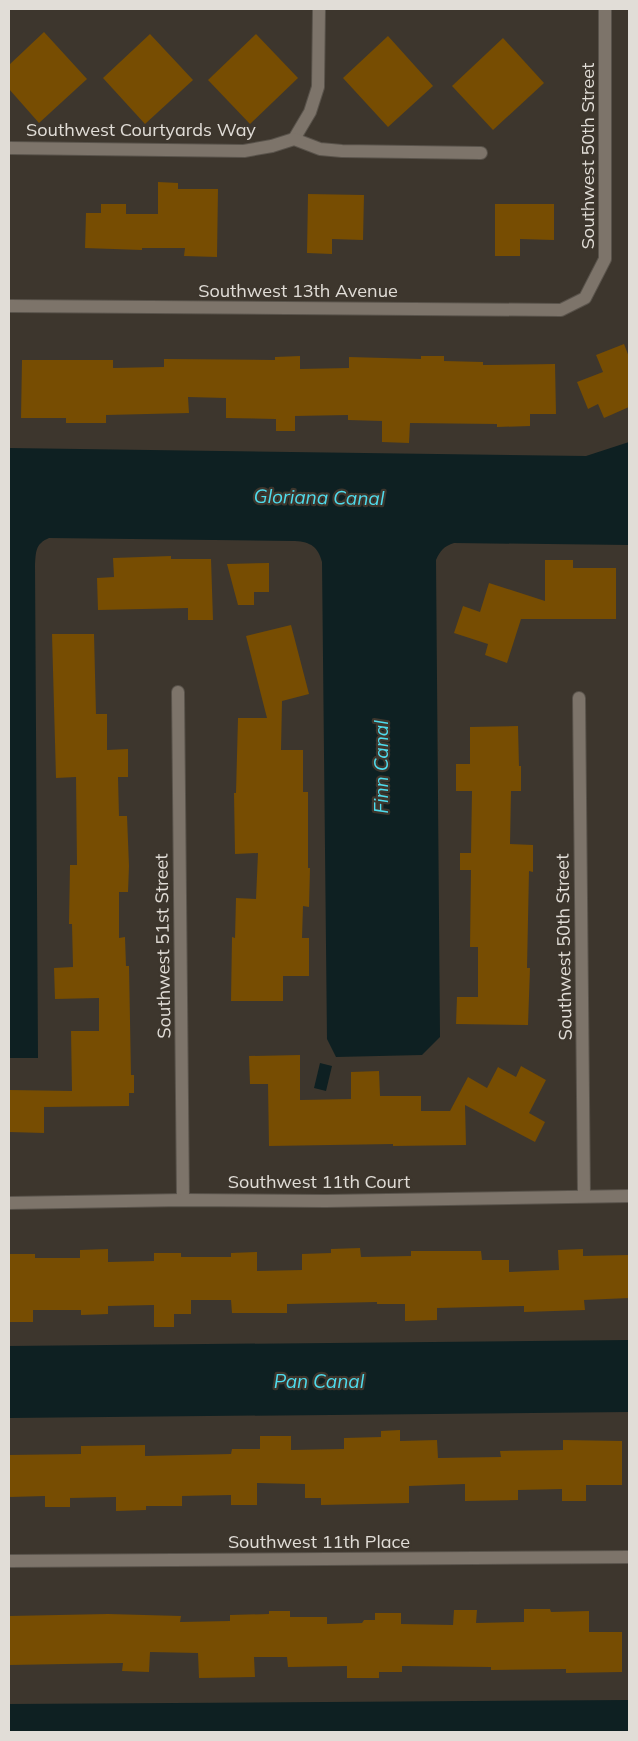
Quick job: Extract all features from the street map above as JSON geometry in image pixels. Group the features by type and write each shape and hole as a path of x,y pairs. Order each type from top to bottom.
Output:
{"street":[{"path":"319,9 318,87 310,112 294,140 320,149 342,152 481,153"},
{"name":"Southwest 50th Street","path":"585,298 605,259 605,9"},
{"name":"Southwest Courtyards Way","path":"9,148 244,151 294,140"},
{"name":"Southwest 13th Avenue","path":"9,306 560,310 585,298"},
{"name":"Southwest 51st Street","path":"178,692 183,1200"},
{"name":"Southwest 50th Street","path":"579,698 584,1196"},
{"name":"Southwest 11th Court","path":"9,1203 183,1200 326,1201 629,1196"},
{"name":"Southwest 11th Place","path":"9,1561 629,1557"}],"water":[{"path":"629,442 629,545 454,543 443,549 436,560 440,1037 422,1055 336,1057 327,1039 322,562 316,549 310,544 295,541 49,538 44,540 36,553 35,566 38,1058 9,1058 9,448 586,456"},
{"path":"320,1063 332,1066 326,1091 314,1088"},
{"name":"Pan Canal","path":"629,1340 629,1412 9,1418 9,1346"},
{"path":"629,1700 629,1732 9,1732 9,1704"}],"building":[{"path":"44,32 87,79 39,123 9,89 9,65"},
{"path":"150,34 193,80 145,124 103,78"},
{"path":"256,34 298,78 250,124 208,80"},
{"path":"388,36 433,86 388,127 343,78"},
{"path":"503,38 544,83 493,130 452,86"},
{"path":"158,182 178,183 178,189 218,189 217,257 184,256 185,248 142,248 142,250 85,248 86,213 101,213 101,204 126,204 126,214 158,214"},
{"path":"308,194 364,195 363,240 332,239 332,254 307,253"},
{"path":"495,204 554,204 554,240 520,239 520,256 495,256"},
{"path":"624,344 629,357 629,407 604,418 598,404 588,409 577,382 603,372 596,355"},
{"path":"300,356 300,369 349,368 349,357 421,359 421,356 444,356 444,361 483,362 483,365 555,364 556,414 530,414 530,426 497,427 497,424 410,423 409,443 382,442 382,421 348,420 348,415 295,416 295,431 276,431 276,419 226,418 226,398 188,397 189,413 106,415 106,423 66,423 66,418 21,418 22,360 113,360 113,368 164,367 164,359 275,360 275,357"},
{"path":"171,556 171,559 211,559 213,620 188,620 188,608 98,610 97,578 114,577 113,558"},
{"path":"545,560 573,560 573,568 616,568 616,619 521,619 507,663 485,655 488,644 454,633 463,606 480,612 489,583 545,601"},
{"path":"269,563 269,592 254,592 254,605 238,605 227,564"},
{"path":"291,625 309,694 282,701 281,750 303,750 303,792 308,792 308,868 310,868 309,907 303,906 302,938 309,938 309,976 283,976 283,1001 231,1001 232,937 235,938 236,898 256,899 258,853 235,854 234,793 236,793 238,718 267,718 246,636"},
{"path":"52,634 94,634 96,714 107,714 107,750 128,749 128,777 118,777 119,816 127,816 129,866 128,892 119,892 119,938 125,937 126,966 129,966 131,1075 134,1075 134,1093 129,1093 129,1106 44,1107 44,1133 9,1132 9,1090 72,1091 71,1031 99,1031 99,998 55,999 54,968 73,967 72,924 69,924 70,865 77,865 76,777 56,778"},
{"path":"518,726 521,791 511,791 510,844 533,845 533,872 529,871 527,968 530,968 528,1025 456,1024 457,997 478,997 478,947 470,947 471,870 460,870 460,853 471,853 472,791 456,791 456,764 470,764 470,727"},
{"path":"300,1055 300,1100 351,1099 351,1072 379,1071 380,1096 421,1096 421,1111 450,1111 468,1077 487,1088 498,1067 516,1077 521,1066 546,1080 529,1113 545,1122 535,1142 465,1105 466,1145 269,1146 268,1084 250,1084 249,1056"},
{"path":"360,1248 361,1257 411,1256 411,1251 481,1251 482,1260 509,1260 509,1272 559,1270 558,1250 583,1249 583,1256 629,1255 629,1298 584,1300 585,1310 524,1312 524,1306 437,1308 437,1320 405,1321 405,1304 377,1304 377,1302 287,1304 287,1313 232,1313 231,1300 191,1300 191,1314 174,1314 174,1327 154,1327 154,1305 108,1306 108,1314 81,1315 81,1310 33,1310 33,1322 9,1322 9,1254 35,1254 35,1258 80,1258 80,1250 108,1249 108,1262 154,1261 154,1253 181,1253 181,1257 231,1257 231,1253 257,1252 257,1271 302,1270 302,1254 331,1253 331,1249"},
{"path":"400,1430 400,1441 437,1440 438,1458 501,1457 500,1451 563,1450 563,1440 622,1441 622,1485 586,1485 586,1501 562,1501 562,1489 518,1490 518,1500 465,1501 465,1484 409,1486 409,1503 321,1505 321,1498 305,1498 305,1484 257,1483 257,1505 231,1505 231,1495 182,1496 182,1506 146,1506 146,1510 116,1511 116,1497 70,1498 70,1507 45,1507 45,1496 10,1497 9,1455 81,1454 81,1446 145,1445 145,1456 231,1454 232,1449 260,1449 260,1436 291,1436 291,1450 344,1449 344,1438 381,1437 381,1431"},
{"path":"524,1609 550,1609 551,1612 589,1611 589,1632 622,1632 622,1672 566,1673 566,1669 491,1670 491,1667 402,1666 402,1672 379,1672 379,1678 347,1678 347,1666 288,1667 287,1657 254,1657 255,1677 199,1678 198,1653 150,1652 149,1672 122,1671 123,1663 9,1665 9,1616 108,1614 181,1616 180,1622 230,1621 230,1615 269,1614 269,1611 290,1611 290,1617 327,1617 327,1624 362,1623 364,1620 375,1620 375,1613 401,1613 401,1624 453,1625 454,1610 477,1610 476,1623 524,1622"}],"water label":[{"name":"Gloriana Canal","path":"319,497"},
{"name":"Finn Canal","path":"381,767"}]}
